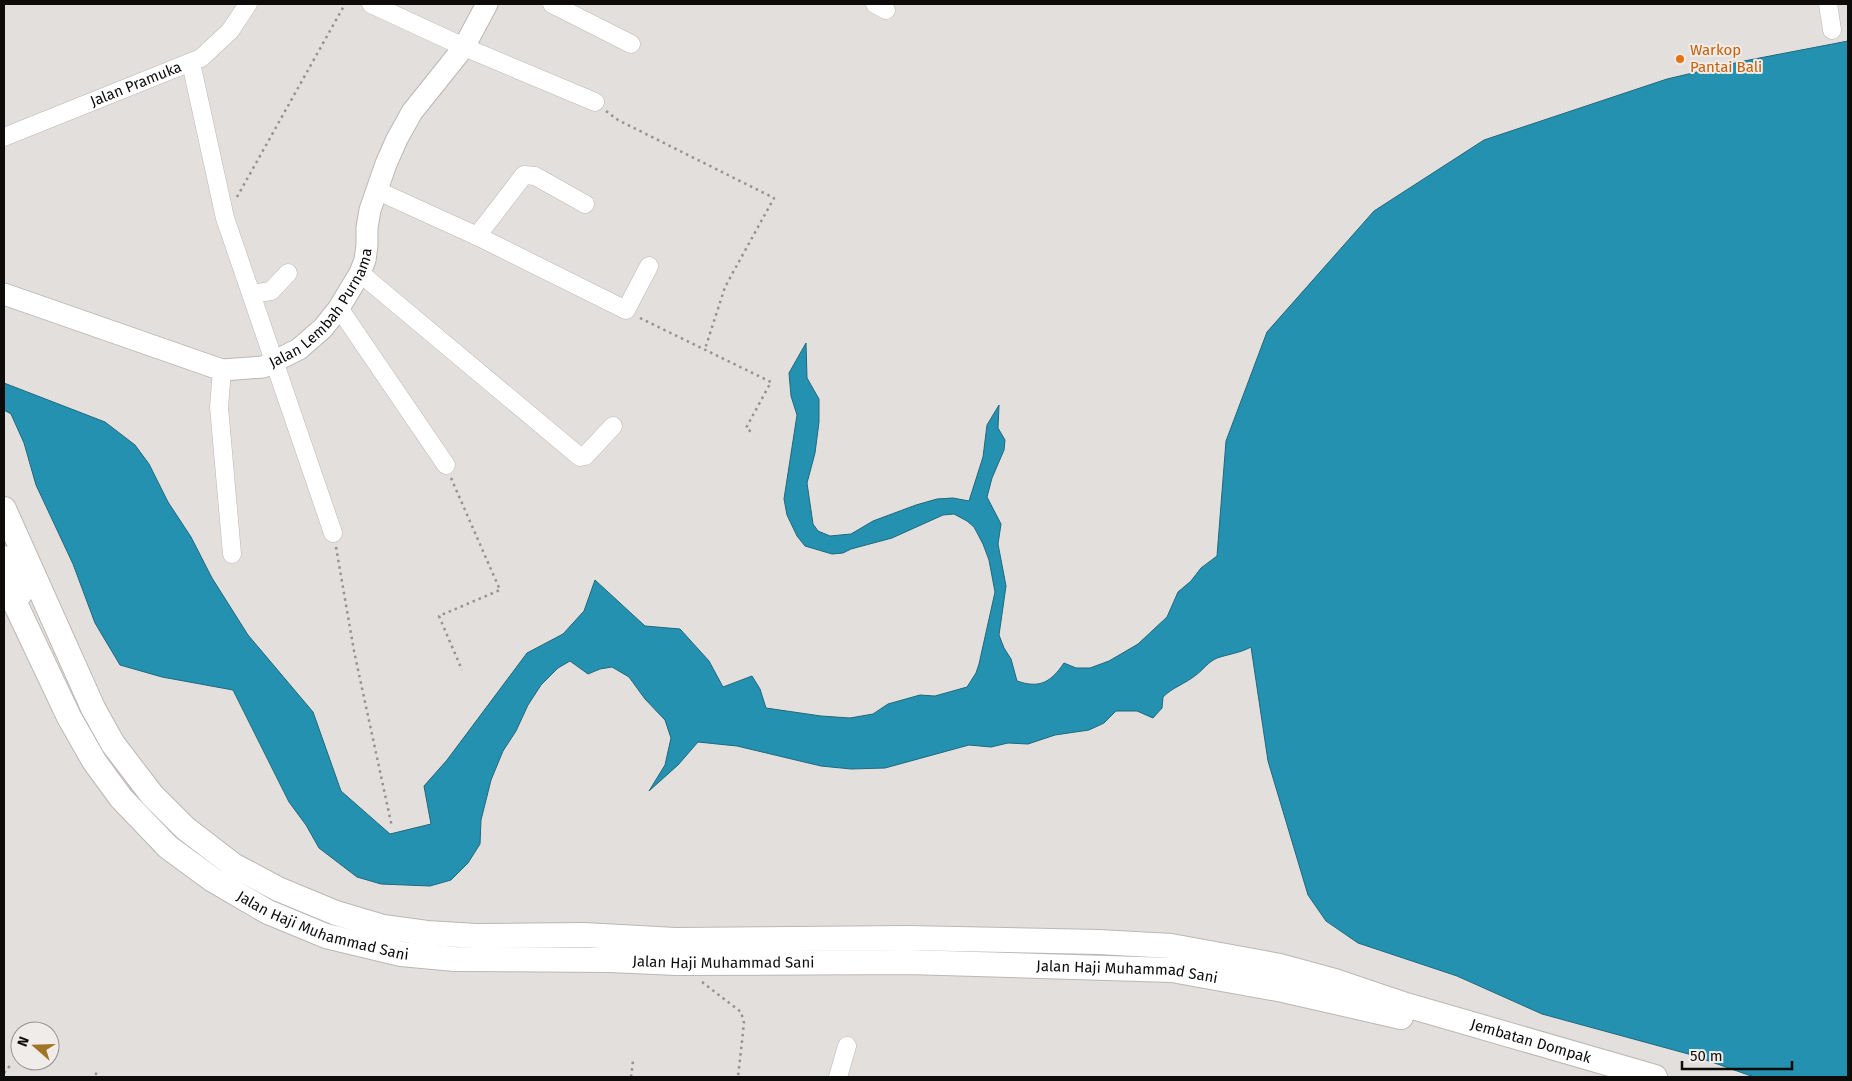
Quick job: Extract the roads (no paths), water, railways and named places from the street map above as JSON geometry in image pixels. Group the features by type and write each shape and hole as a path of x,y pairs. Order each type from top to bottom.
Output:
{"main road":[{"name":"Jalan Haji Muhammad Sani","path":"4,509 93,708 113,744 152,795 185,828 233,865 278,889 336,913 384,927 427,933 476,936 584,935 675,940 908,938 1100,942 1171,946 1280,966 1335,981 1404,1011 1607,1077"},
{"path":"4,530 30,592 52,618"},
{"path":"4,558 21,597 27,630"},
{"name":"Jalan Haji Muhammad Sani","path":"4,580 69,718 94,761 121,798 168,847 213,880 268,912 326,936 401,954 455,959 610,960 677,963 909,962 1172,970 1404,1011"},
{"path":"675,940 677,963"},
{"name":"Jembatan Dompak","path":"1404,1011 1655,1077"}],"street":[{"name":"Jalan Pramuka","path":"4,137 191,64 201,58 230,31 248,4"},
{"path":"371,4 464,47 595,102"},
{"name":"Jalan Lembah Purnama","path":"4,294 222,370 263,367 299,349 323,328 339,308 360,273 366,260 366,228 370,210 386,164 412,112 464,47 487,4"},
{"path":"552,4 631,44"},
{"path":"1828,4 1832,30"},
{"path":"191,64 225,218 333,533"},
{"path":"477,236 524,175 535,176 585,204"},
{"path":"378,191 477,236 626,310 649,266"},
{"path":"252,294 270,291 288,273"},
{"path":"360,273 580,457 585,456 613,426"},
{"path":"339,308 446,465"},
{"path":"222,370 219,407 232,554"},
{"path":"838,1077 847,1046"}],"water":[{"path":"1848,41 1848,1077 1754,1077 1692,1055 1542,1014 1457,976 1358,943 1326,921 1308,895 1268,761 1251,647 1217,658 1208,664 1199,673 1163,697 1162,708 1153,718 1137,711 1116,711 1104,723 1089,730 1055,735 1028,744 1008,743 991,747 969,745 885,768 851,769 821,766 737,746 698,742 678,765 649,791 665,765 671,738 665,720 645,699 629,677 612,667 588,674 570,661 558,668 541,685 503,751 491,780 481,820 480,844 468,863 451,880 430,886 381,884 357,877 319,848 306,825 289,802 233,690 162,677 120,665 95,623 73,564 36,485 24,443 11,414 4,410 4,383 105,422 135,445 149,464 168,502 191,537 212,578 248,635 313,712 341,791 390,834 431,824 424,786 447,760 527,653 563,634 584,611 595,580 645,626 680,629 709,661 723,687 752,676 760,689 766,708 850,718 873,714 888,704 920,695 935,696 967,687 976,673 979,664 995,592 989,560 974,527 954,514 943,515 892,538 843,553 832,554 805,546 797,536 787,515 784,499 797,415 791,396 789,373 806,343 807,378 819,399 819,422 815,453 807,483 813,524 818,531 830,536 851,534 873,521 937,499 953,498 969,501 983,457 987,425 999,405 998,428 1005,440 1004,450 992,478 987,497 1001,524 998,544 1006,586 999,635 1011,659 1017,681 1039,684 1054,675 1064,663 1076,668 1090,668 1109,661 1138,644 1167,617 1178,592 1191,581 1201,568 1217,556 1226,441 1267,332 1374,211 1484,140 1667,79 1744,61"}],"place":[{"name":"Warkop Pantai Bali","path":"1680,59"}]}
